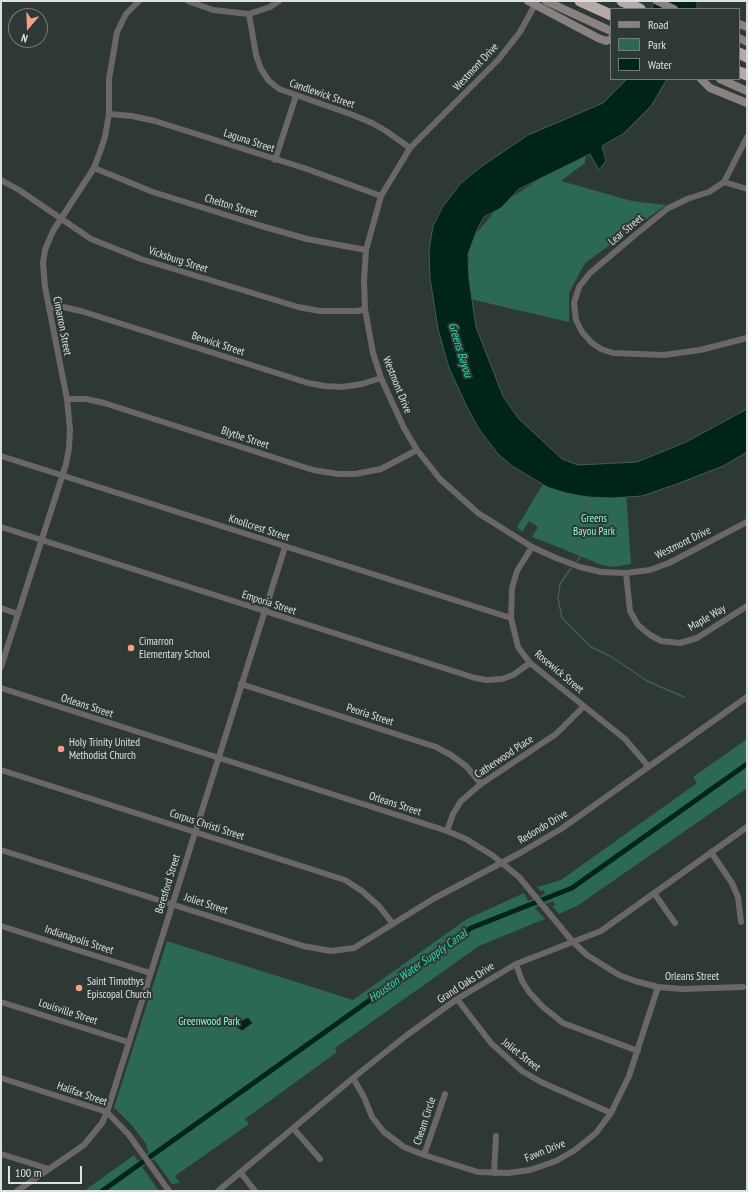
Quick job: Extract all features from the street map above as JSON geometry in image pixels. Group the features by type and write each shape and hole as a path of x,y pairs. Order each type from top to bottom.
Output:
{"highway":[{"path":"580,1 610,14"},
{"path":"622,1 638,8"}],"main road":[{"path":"546,1 610,31"},
{"path":"657,1 672,8"},
{"path":"534,2 598,38 606,41 610,39"},
{"path":"702,80 710,88 747,103"},
{"path":"722,80 747,91"}],"street":[{"name":"Cimarron Street","path":"1,667 70,448 70,430 66,399 45,287 43,263 49,240 94,168 105,137 109,114 109,79 117,32 126,14 139,1"},
{"path":"188,1 214,10 249,14 270,7 279,1"},
{"name":"Westmont Drive","path":"534,2 520,32 498,60 410,148 381,196 366,250 364,280 365,309 373,353 381,378 404,428 417,450 440,479 468,504 532,547 580,567 601,572 626,573 650,570 669,563 747,522"},
{"name":"Candlewick Street","path":"249,14 253,42 261,69 269,81 279,90 353,115 386,131 410,148"},
{"path":"276,160 296,96"},
{"name":"Laguna Street","path":"109,114 132,116 155,121 381,196"},
{"path":"747,138 724,182 747,189"},
{"name":"Chelton Street","path":"94,168 153,192 258,225 307,239 366,250"},
{"name":"Vicksburg Street","path":"1,180 19,190 92,239 115,250 277,302 320,310 358,311 365,309"},
{"name":"Lear Street","path":"724,182 709,192 687,198 667,209 590,273 579,287 574,303 576,320 582,332 596,346 613,353 636,355 672,354 700,350 747,338"},
{"name":"Berwick Street","path":"49,308 63,307 81,311 308,383 342,387 362,384 381,378"},
{"name":"Blythe Street","path":"66,399 86,399 104,403 313,470 338,474 355,474 381,469 417,450"},
{"name":"Knollcrest Street","path":"1,456 511,618"},
{"name":"Emporia Street","path":"1,527 475,678 487,680 502,679 513,675 530,663"},
{"name":"Beresford Street","path":"17,1191 84,1145 102,1123 107,1112 285,547"},
{"name":"Rosewick Street","path":"532,547 517,571 512,588 511,618 518,647 530,663 625,739 648,766"},
{"name":"Maple Way","path":"626,573 630,611 638,625 650,635 661,641 680,643 697,638 747,606"},
{"path":"1,608 18,614"},
{"name":"Peoria Street","path":"241,684 436,747 451,755 466,766 481,784"},
{"name":"Orleans Street","path":"1,688 446,831 466,839 502,862 518,877 536,896 573,942 587,955 614,972 636,982 658,987 682,989 743,987"},
{"name":"Redondo Drive","path":"337,951 354,948 433,899 561,829 747,697"},
{"name":"Catherwood Place","path":"446,831 453,814 461,801 481,784 556,734 584,706"},
{"name":"Corpus Christi Street","path":"1,770 345,880 362,891 379,906 393,924"},
{"name":"Grand Oaks Drive","path":"218,1191 353,1078 407,1035 458,999 516,964 601,931 747,827"},
{"name":"Joliet Street","path":"1,850 303,946 337,951"},
{"path":"711,852 732,884 738,897 740,922"},
{"path":"654,893 675,923"},
{"name":"Indianapolis Street","path":"1,926 150,973"},
{"path":"516,964 522,981 529,992 543,1007 563,1022 638,1051"},
{"name":"Fawn Drive","path":"353,1078 364,1097 372,1117 384,1132 404,1147 424,1156 478,1172 494,1173 530,1170 556,1160 575,1150 596,1133 611,1113 623,1092 638,1051 658,987"},
{"name":"Joliet Street","path":"458,999 490,1043 522,1071 541,1082 611,1113"},
{"name":"Louisville Street","path":"1,1002 128,1042"},
{"name":"Halifax Street","path":"1,1078 107,1112 119,1124 169,1191"},
{"name":"Cheam Circle","path":"424,1156 445,1094"},
{"path":"293,1128 320,1159"},
{"path":"494,1173 496,1136"},
{"path":"1,1154 49,1169"},
{"path":"241,1173 255,1191"}],"green space":[{"path":"586,149 585,163 561,181 632,201 666,205 585,263 569,293 569,322 470,299 468,243 501,204"},
{"name":"Greens Bayou Park","path":"546,479 626,492 631,564 613,567 602,565 532,537 538,527 529,521 522,532 517,527"},
{"path":"747,739 747,788 577,906 559,914 552,906 555,905 553,901 546,904 540,896 545,894 544,890 541,891 537,887 561,880 697,783 693,777"},
{"name":"Greenwood Park","path":"524,893 528,901 533,899 539,906 535,908 545,919 479,946 335,1048 337,1052 245,1119 249,1124 175,1176 180,1183 172,1184 154,1159 151,1161 146,1154 149,1152 146,1146 147,1145 130,1123 114,1108 167,941 353,1000 467,919"},
{"path":"134,1155 138,1161 141,1159 145,1165 142,1167 159,1191 84,1191"}],"water":[{"path":"654,1 697,1 697,8 652,8"},
{"name":"Greens Bayou","path":"626,80 666,80 651,106 623,134 602,146 606,161 599,170 590,154 519,189 501,208 484,217 477,230 468,254 469,279 476,327 503,396 518,418 562,459 578,465 637,462 686,442 747,409 747,452 723,466 677,484 642,496 613,498 587,497 566,493 547,487 512,466 498,454 479,429 449,368 438,329 430,278 429,250 433,226 443,206 461,183 482,166 528,135 603,103"},
{"path":"234,1017 242,1020 248,1017 253,1023 242,1031 232,1024"}],"waterway":[{"path":"577,561 582,555 575,543 575,536 585,521 587,496"},
{"path":"571,568 560,584 558,598 562,618 591,647 610,656 647,681 684,697"},
{"name":"Houston Water Supply Canal","path":"102,1191 471,928 572,888 747,764"}],"place":[{"name":"Cimarron Elementary School","path":"131,648"},
{"name":"Holy Trinity United Methodist Church","path":"61,749"},
{"name":"Saint Timothys Episcopal Church","path":"79,988"}]}
